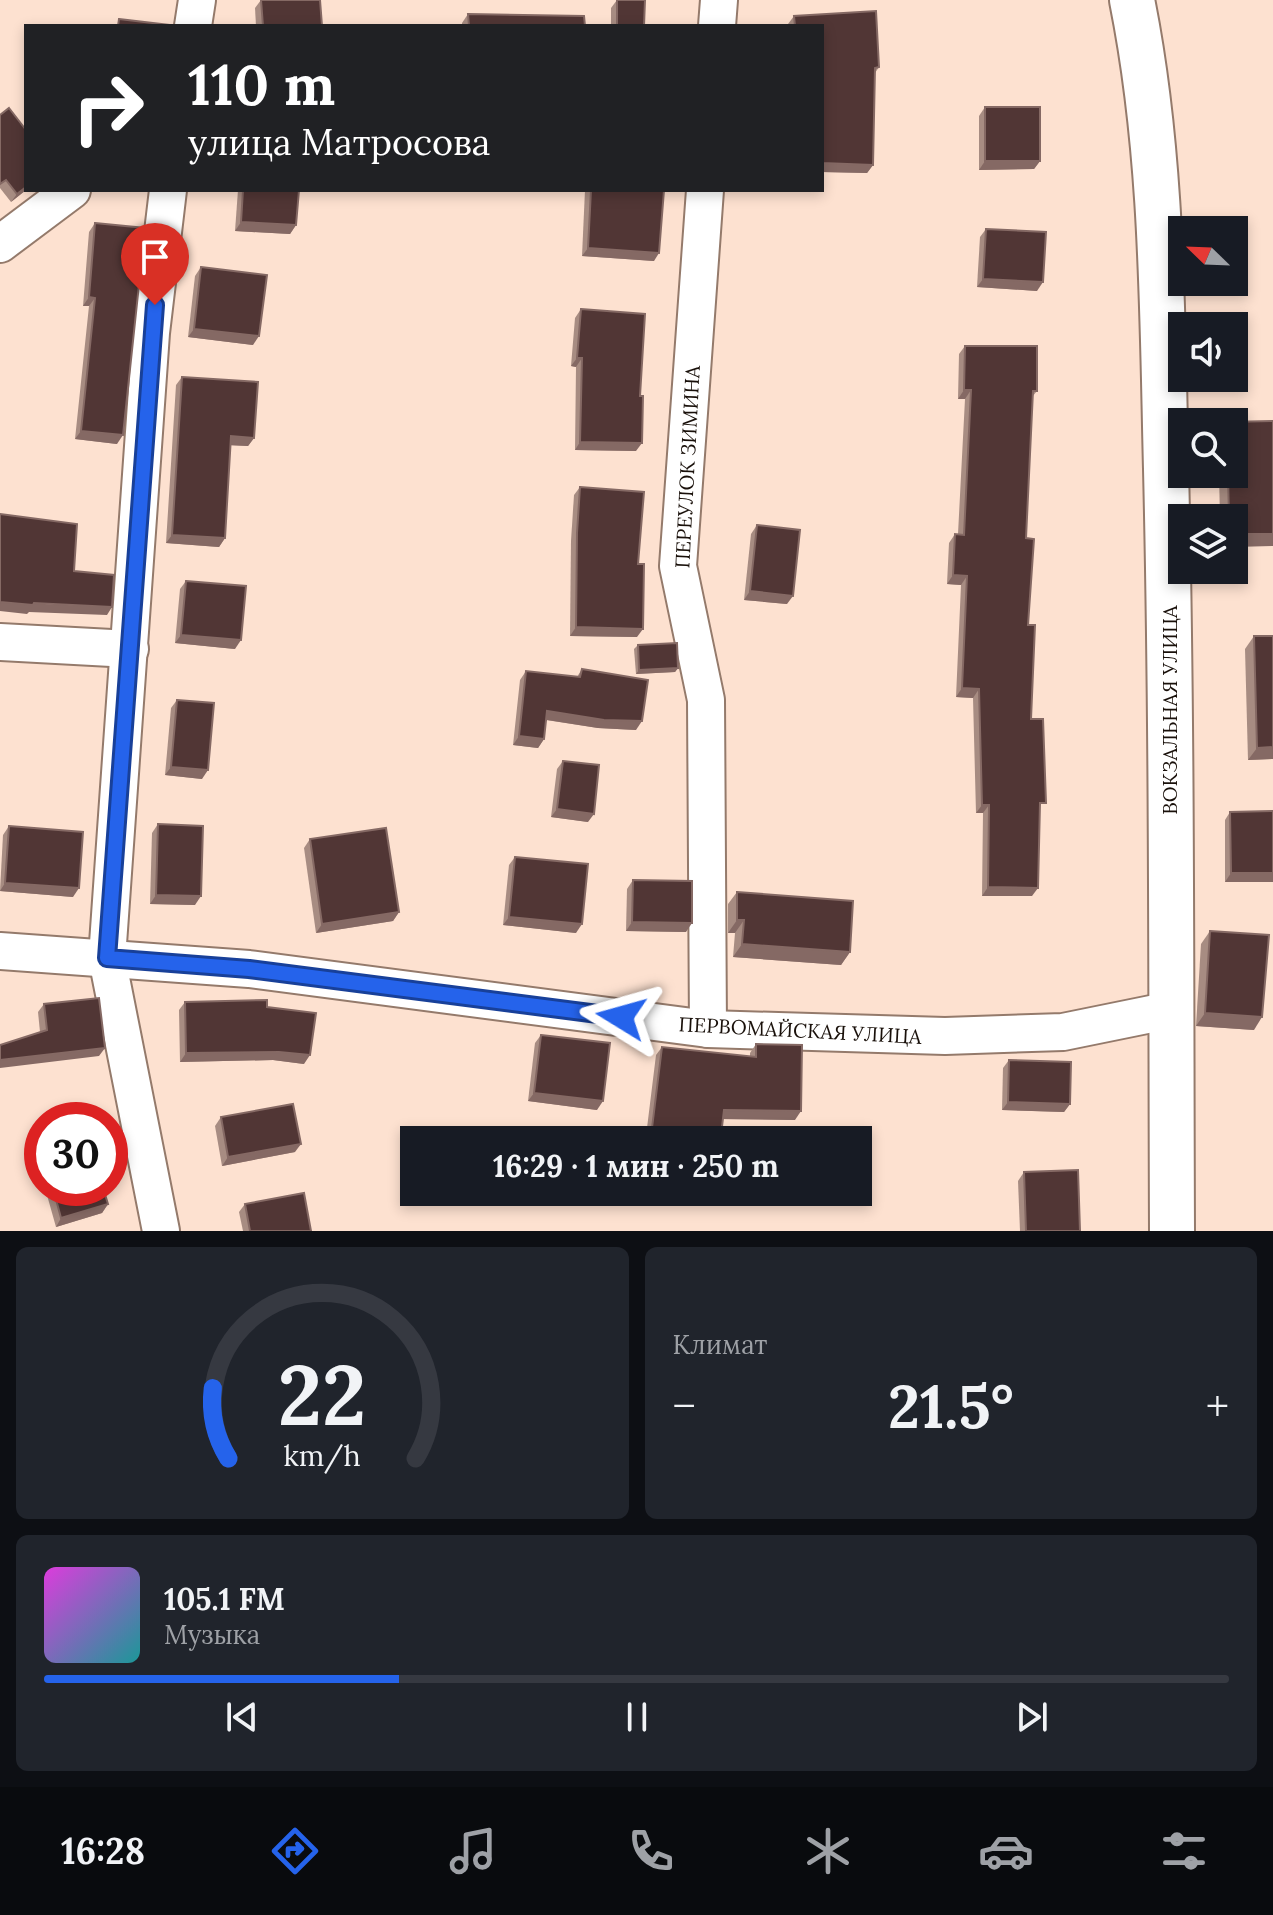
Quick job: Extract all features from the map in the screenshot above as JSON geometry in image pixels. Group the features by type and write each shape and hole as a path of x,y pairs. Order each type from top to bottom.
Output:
{"street":[{"path":"193,24 197,0"},
{"path":"717,24 719,0"},
{"name":"ВОКЗАЛЬНАЯ УЛИЦА","path":"1132,0 1144,60 1160,232 1168,556 1172,1231"},
{"path":"0,244 69,192"},
{"path":"161,1231 107,958 151,333 168,192"},
{"name":"ПЕРЕУЛОК ЗИМИНА","path":"705,192 678,566 706,700 708,1029"},
{"path":"0,642 130,649"},
{"name":"ПЕРВОМАЙСКАЯ УЛИЦА","path":"0,951 249,969 708,1029 945,1036 1063,1032 1171,1010"}],"building":[{"path":"261,0 320,0 322,24 263,24"},
{"path":"617,0 645,0 644,24 617,24"},
{"path":"876,11 879,67 875,68 873,165 824,163 824,24 795,24 794,16"},
{"path":"468,14 584,16 585,24 469,24"},
{"path":"119,19 161,24 118,24"},
{"path":"985,107 1040,107 1040,161 985,161"},
{"path":"9,108 24,127 24,189 17,194 6,180 0,184 0,115"},
{"path":"243,192 299,192 296,225 241,222"},
{"path":"591,192 664,192 659,253 588,248"},
{"path":"95,223 145,228 123,435 81,431 95,298 89,297"},
{"path":"986,229 1046,232 1043,282 983,279"},
{"path":"201,267 267,275 259,336 194,329"},
{"path":"581,309 645,314 640,396 643,396 642,443 580,442 582,358 577,358"},
{"path":"965,346 1037,346 1037,391 1033,391 1026,538 1034,539 1028,625 1035,625 1031,719 1043,719 1046,803 1040,803 1038,888 988,887 989,805 982,805 979,689 962,688 967,576 953,575 955,534 964,535 971,390 964,390"},
{"path":"182,377 258,382 254,438 231,436 225,538 172,535"},
{"path":"1273,421 1273,534 1248,534 1248,504 1229,504 1228,488 1248,488 1248,422"},
{"path":"580,487 644,492 638,564 644,564 643,629 576,627"},
{"path":"0,514 77,524 74,571 114,575 112,607 0,602"},
{"path":"757,525 800,530 793,596 750,591"},
{"path":"186,581 246,586 241,640 181,635"},
{"path":"1254,636 1273,636 1273,747 1257,748"},
{"path":"677,643 678,668 639,670 638,645"},
{"path":"582,669 648,680 642,721 604,720 547,711 544,739 519,736 526,671 580,677"},
{"path":"177,700 214,703 208,770 171,767"},
{"path":"563,761 599,765 594,814 557,809"},
{"path":"1273,811 1273,873 1231,873 1230,812"},
{"path":"158,824 203,826 201,896 156,895"},
{"path":"9,826 83,832 79,888 5,883"},
{"path":"386,828 399,912 322,924 310,839"},
{"path":"515,857 588,864 582,924 509,917"},
{"path":"633,880 692,881 692,923 632,922"},
{"path":"737,892 853,901 850,952 742,944 744,920 737,920"},
{"path":"1210,931 1269,935 1262,1017 1205,1013"},
{"path":"99,998 105,1048 0,1060 0,1045 47,1030 44,1004"},
{"path":"267,1000 267,1007 316,1013 310,1055 279,1052 186,1053 185,1002"},
{"path":"541,1035 610,1043 603,1101 534,1093"},
{"path":"756,1044 802,1045 801,1111 724,1110 722,1126 652,1126 662,1047 756,1057"},
{"path":"1009,1060 1071,1062 1070,1104 1008,1102"},
{"path":"293,1104 301,1144 228,1157 221,1117"},
{"path":"1078,1170 1080,1231 1026,1231 1024,1172"},
{"path":"304,1193 311,1231 250,1231 245,1204"},
{"path":"58,1206 101,1206 61,1218"}],"route":[{"path":"155,305 107,958 249,969 621,1017"}]}
